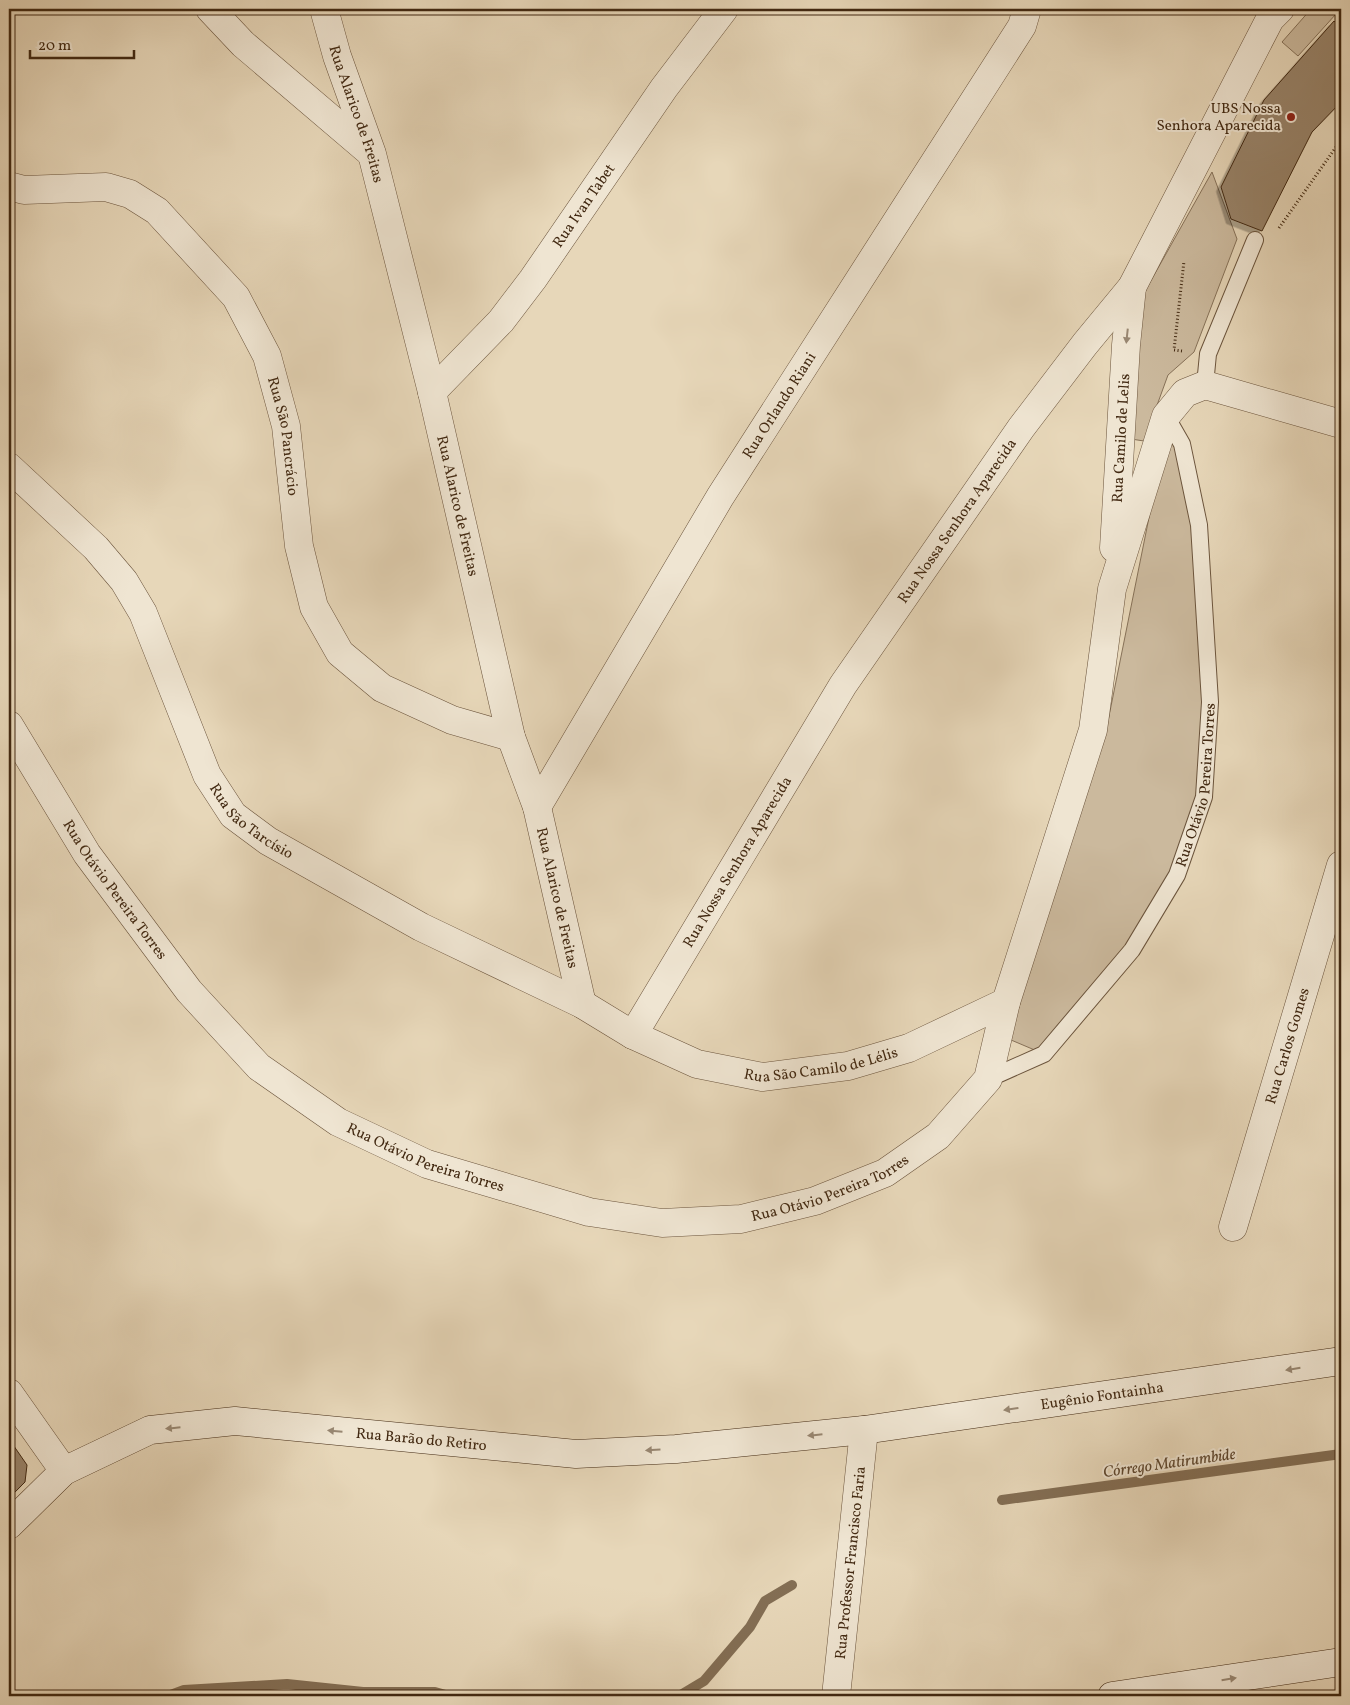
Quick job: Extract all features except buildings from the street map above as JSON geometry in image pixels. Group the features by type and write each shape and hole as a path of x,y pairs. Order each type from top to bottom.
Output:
{"street":[{"path":"210,9 243,44 372,154"},
{"name":"Rua Alarico de Freitas","path":"324,9 337,56 372,154 432,392 511,737 537,807 582,1004"},
{"name":"Rua Ivan Tabet","path":"432,392 501,321 533,279 664,88 724,9"},
{"name":"Rua Orlando Riani","path":"537,807 720,497 1022,26 1027,9"},
{"name":"Rua Nossa Senhora Aparecida","path":"633,1035 843,685 1021,428 1084,344 1132,287 1269,12"},
{"name":"Rua São Pancrácio","path":"9,186 24,190 106,187 130,194 157,211 236,297 267,356 286,426 299,546 314,607 340,653 382,688 452,720 511,737"},
{"name":"Rua Camilo de Lelis","path":"1112,589 1126,345 1132,287"},
{"path":"1205,385 1341,424"},
{"name":"Rua Otávio Pereira Torres","path":"9,724 86,854 189,990 259,1068 338,1122 427,1164 589,1212 662,1223 741,1220 815,1201 885,1173 938,1136 988,1079 1006,1002 1093,730 1112,589 1166,416 1186,393 1205,385"},
{"name":"Rua São Tarcísio","path":"9,468 96,548 124,581 143,613 207,775 233,815 268,841 420,927 582,1004 633,1035"},
{"name":"Rua Carlos Gomes","path":"1233,1227 1340,876"},
{"name":"Rua São Camilo de Lélis","path":"633,1035 697,1064 762,1077 848,1066 909,1048 1006,1002"},
{"name":"Eugênio Fontainha","path":"864,1430 1341,1361"},
{"path":"9,1393 64,1471"},
{"name":"Rua Barão do Retiro","path":"9,1525 64,1471 150,1430 235,1422 576,1454 676,1449 864,1430"},
{"name":"Rua Professor Francisco Faria","path":"836,1696 864,1430"},
{"path":"1112,1696 1341,1662"}],"lane":[{"path":"1205,385 1208,354 1255,240"},
{"name":"Rua Otávio Pereira Torres","path":"988,1079 1044,1054 1132,950 1177,875 1204,797 1210,702 1200,525 1182,444 1166,416"}],"path":[{"path":"1255,240 1267,244 1341,140"},
{"path":"1160,233 1184,259 1174,350 1208,354"}],"shaded area":[{"path":"1311,9 1341,9 1341,18 1336,14 1298,56 1282,42"},
{"path":"1212,172 1237,239 1194,352 1168,375 1144,441 1131,439 1135,309"},
{"path":"1164,443 1175,443 1195,526 1204,699 1196,797 1173,870 1127,947 1037,1051 1004,1037 1105,736"}],"waterway":[{"name":"Córrego Matirumbide","path":"1002,1500 1341,1454"},
{"name":"Córrego Matirumbide","path":"679,1696 704,1681 750,1627 765,1601 792,1585"},
{"name":"Córrego Matirumbide","path":"168,1696 184,1690 287,1684 363,1692 435,1692 449,1696"}],"place":[{"name":"UBS Nossa Senhora Aparecida","path":"1291,117"}]}
